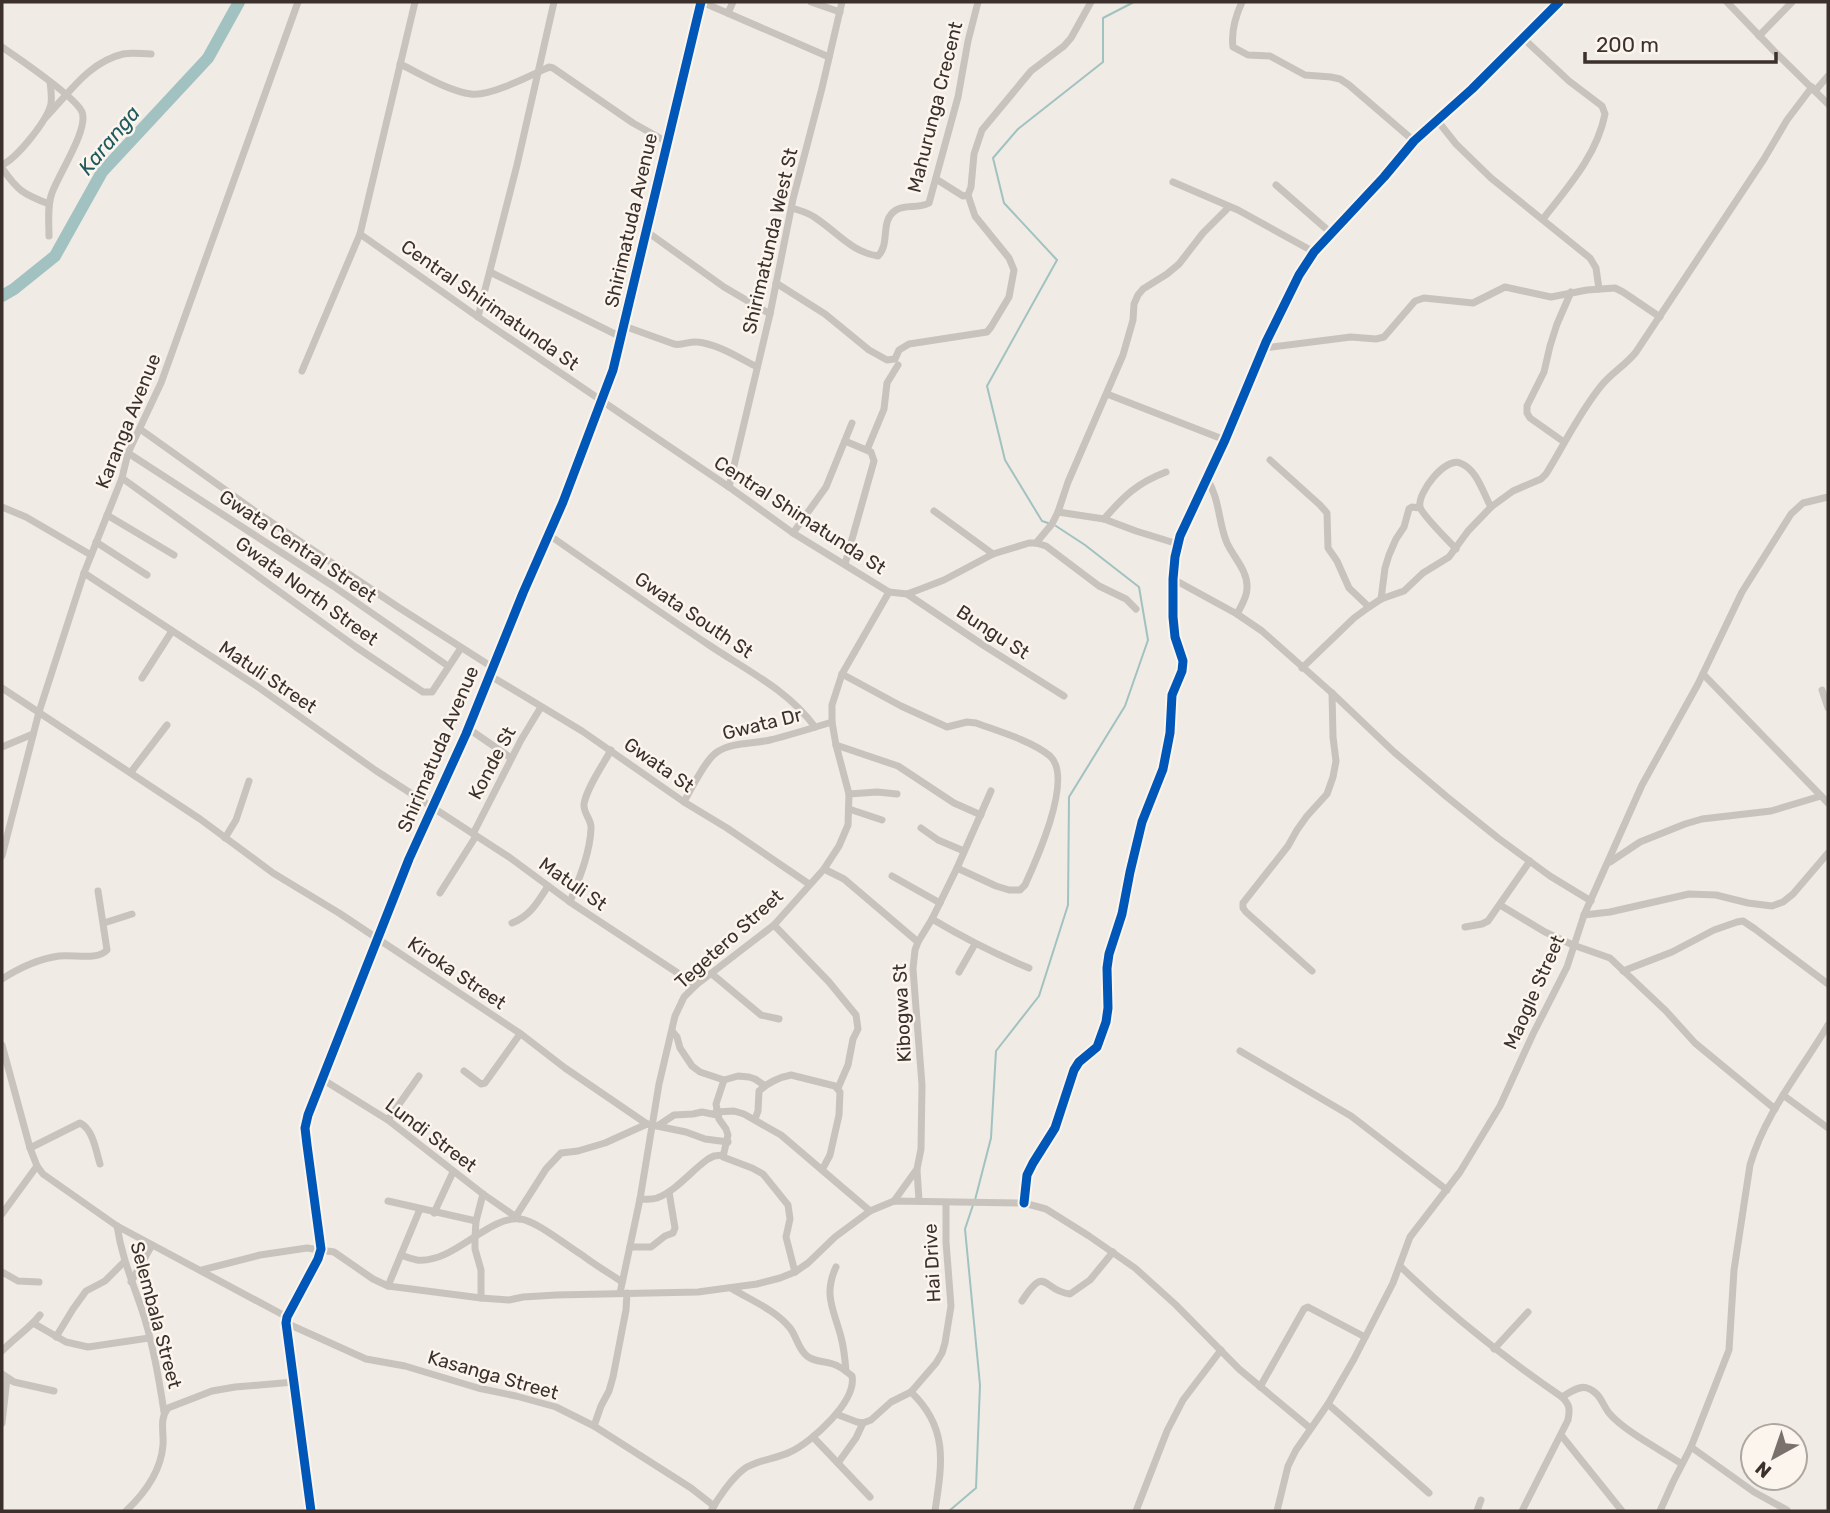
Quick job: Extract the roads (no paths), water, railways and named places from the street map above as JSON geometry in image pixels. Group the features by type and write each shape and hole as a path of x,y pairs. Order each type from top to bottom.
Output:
{"street":[{"name":"Karanga Avenue","path":"2,856 39,712 84,573 122,478 128,453 161,383 298,2"},
{"path":"302,371 360,234 415,2"},
{"path":"478,317 520,152 554,2"},
{"path":"701,2 829,57"},
{"name":"Shirimatuda Avenue","path":"321,1249 305,1128 308,1115 410,859 469,729 549,535 613,370 701,2"},
{"path":"728,13 733,2"},
{"path":"811,2 840,12"},
{"name":"Shirimatunda West St","path":"729,487 842,2"},
{"name":"Mahurunga Crecent","path":"792,208 818,219 860,251 878,256 882,251 889,219 897,210 920,207 929,202 958,97 978,2"},
{"path":"776,283 825,314 869,350 887,360 895,359 899,350 909,344 987,332 1009,297 1014,270 1009,258 975,216 968,195 974,154 982,130 1031,72 1071,38 1091,2"},
{"path":"1242,2 1235,18 1233,47 1248,55 1270,55 1306,75 1340,79 1414,141"},
{"path":"1024,1203 1027,1175 1055,1128 1074,1070 1079,1062 1097,1047 1107,1022 1109,954 1122,914 1142,822 1163,769 1170,733 1172,695 1182,671 1183,661 1175,637 1172,579 1178,544 1186,520 1225,440 1264,348 1299,275 1314,252 1414,141 1472,89 1559,2"},
{"path":"1727,2 1828,104"},
{"path":"1759,36 1792,2"},
{"path":"1522,38 1569,81 1602,106 1605,114 1598,136 1578,176 1543,219"},
{"path":"2,47 49,81 76,103 83,113 79,136 52,191 49,204 49,236"},
{"path":"49,204 27,196 2,167 16,155 85,74 124,54 151,54"},
{"path":"400,64 473,95 486,93 549,67 553,68 633,123 667,142"},
{"path":"1302,668 1354,618 1381,599 1404,591 1423,573 1449,557 1468,531 1491,507 1513,491 1541,479 1546,474 1588,403 1603,383 1628,362 1660,317 1787,120 1828,76"},
{"path":"46,117 51,105 49,81"},
{"path":"1437,120 1470,159 1491,178 1590,258 1596,268 1599,289"},
{"path":"936,179 957,193 968,195"},
{"path":"1173,182 1260,221 1314,252"},
{"path":"1276,185 1331,233"},
{"path":"1136,610 1122,596 1099,586 1046,546 1036,542 1052,524 1058,512 1068,482 1107,394 1129,337 1132,311 1138,295 1179,264 1203,233 1229,207"},
{"path":"646,230 724,287 769,314"},
{"name":"Central Shirimatunda St","path":"360,234 602,401"},
{"path":"490,272 621,337"},
{"path":"1264,348 1351,337 1384,337 1415,301 1424,298 1473,303 1505,287 1546,297 1615,288 1660,317"},
{"path":"1564,442 1530,418 1527,407 1544,372 1557,324 1572,292"},
{"path":"624,326 674,344 698,342 757,367"},
{"path":"867,450 884,409 887,383 898,365"},
{"path":"1107,394 1225,440"},
{"name":"Central Shimatunda St","path":"602,401 793,533 889,592 907,594 944,580 993,554 1036,542"},
{"path":"793,533 826,487 852,424"},
{"name":"Gwata St","path":"140,429 259,514 461,648 541,707 611,750 684,802 809,884"},
{"path":"845,441 867,450 873,455 874,461 845,564"},
{"name":"Gwata Central Street","path":"128,453 333,586 448,666"},
{"path":"1270,460 1327,513 1328,548 1349,588 1369,607"},
{"path":"1456,549 1420,508 1429,484 1448,464 1456,462 1465,465 1473,473 1491,507"},
{"path":"1104,519 1125,495 1148,479 1166,472"},
{"name":"Gwata North Street","path":"122,478 356,647 423,692 432,692 461,648"},
{"path":"1207,479 1217,498 1228,546 1246,577 1245,600 1237,614"},
{"name":"Maogle Street","path":"1276,1511 1288,1466 1310,1428 1328,1404 1365,1337 1400,1266 1410,1237 1447,1190 1500,1106 1567,967 1584,915 1642,785 1703,674 1742,592 1791,514 1803,503 1828,497"},
{"path":"2,507 26,517 91,555"},
{"path":"1381,599 1385,568 1392,545 1404,527 1409,509 1420,508"},
{"path":"934,511 993,554"},
{"path":"1058,512 1104,519 1178,544"},
{"path":"107,515 174,555"},
{"name":"Gwata South St","path":"549,535 777,690 804,712 815,727"},
{"path":"96,542 147,575"},
{"name":"Matuli Street","path":"84,573 258,687 433,808"},
{"path":"1172,579 1237,614 1262,631 1404,760 1468,814 1550,876 1591,901"},
{"name":"Tegetero Street","path":"594,1426 613,1377 626,1310 622,1282 640,1199 659,1084 676,1016 684,998 696,985 774,925 824,869 839,846 848,825 849,794 836,745 832,705 842,674 889,592"},
{"name":"Bungu St","path":"907,594 1064,696"},
{"path":"142,678 172,631"},
{"path":"842,674 935,722 947,727 967,722 976,723 1033,746 1056,764 1057,782 1048,831 1025,885 1020,890 1009,890 957,868"},
{"path":"1703,674 1828,803"},
{"name":"Kiroka Street","path":"2,688 200,819 273,873 339,913 653,1125 727,1142"},
{"path":"1822,690 1828,708"},
{"path":"1312,971 1246,912 1243,903 1330,788 1336,761 1332,693"},
{"name":"Konde St","path":"440,893 475,835 511,758 541,707"},
{"name":"Gwata Dr","path":"684,802 717,751 733,745 766,741 832,722"},
{"path":"131,772 167,725"},
{"path":"469,729 511,758"},
{"path":"2,747 33,734"},
{"path":"836,745 898,766 954,803 981,815"},
{"path":"570,902 581,875 592,825 584,811 586,797 611,750"},
{"path":"225,838 236,820 249,781"},
{"name":"Kibogwa St","path":"919,1201 922,1084 913,969 915,950 957,868 991,791"},
{"path":"849,794 897,794"},
{"path":"1609,862 1640,842 1685,824 1702,819 1771,811 1821,796"},
{"name":"Matuli St","path":"433,808 696,985"},
{"path":"849,809 882,820"},
{"path":"921,828 964,851"},
{"path":"1584,915 1610,912 1689,894 1716,895 1772,906 1793,894 1828,853"},
{"path":"1465,927 1488,921 1530,861"},
{"path":"824,869 844,879 918,942"},
{"path":"892,876 940,903"},
{"path":"512,923 527,915 536,906 548,886"},
{"path":"2,979 35,961 59,956 98,956 105,953 107,950 99,891"},
{"path":"1500,905 1545,932 1573,945 1604,954 1666,1011 1695,1043 1774,1109"},
{"path":"104,923 132,914"},
{"path":"932,919 975,944 1029,968"},
{"path":"1623,971 1672,952 1714,930 1743,922 1828,984"},
{"path":"774,925 837,991 856,1015 858,1028 851,1045 848,1065 838,1088"},
{"path":"959,972 975,944"},
{"path":"712,974 761,1015 779,1019"},
{"path":"1660,1511 1691,1447 1729,1350 1736,1257 1750,1166 1758,1142 1774,1109 1828,1025"},
{"path":"672,1031 695,1070 724,1080 738,1076 749,1077 764,1085"},
{"path":"464,1071 481,1084 485,1083 520,1034"},
{"name":"Kasanga Street","path":"2,1045 37,1166 52,1182 117,1226 202,1270 286,1320 366,1359 405,1366 478,1388 556,1407 594,1426 691,1488 712,1508"},
{"path":"1240,1051 1351,1116 1447,1190"},
{"path":"755,1119 759,1091 764,1085 791,1075 833,1084 840,1092 839,1115 830,1155 822,1170"},
{"path":"388,1120 419,1076"},
{"name":"Lundi Street","path":"322,1079 388,1120 483,1195 556,1238 622,1282"},
{"path":"723,1155 727,1142 726,1129 717,1113 716,1104 724,1080"},
{"path":"1783,1095 1828,1128"},
{"path":"401,1255 418,1260 434,1258 452,1251 496,1224 518,1218 546,1169 561,1153 605,1143 666,1122 674,1115 702,1112 734,1111 755,1119 781,1135 870,1211"},
{"path":"30,1148 80,1123 87,1127 100,1164"},
{"path":"640,1199 652,1199 669,1192 708,1159 723,1155"},
{"path":"723,1155 724,1158 763,1174 788,1205 790,1219 786,1237 795,1272"},
{"path":"2,1213 37,1166"},
{"path":"894,1201 918,1169"},
{"path":"435,1213 453,1172"},
{"path":"630,1247 651,1247 673,1233 675,1228 669,1192"},
{"path":"481,1298 481,1270 475,1238 476,1221 483,1195"},
{"path":"388,1201 476,1221"},
{"path":"202,1270 270,1253 307,1248 334,1252 388,1286 481,1298 509,1300 523,1297 684,1292 757,1284 795,1272 870,1211 894,1201 1024,1203 1045,1209 1113,1252 1158,1288 1239,1369 1310,1428"},
{"name":"Hai Drive","path":"863,1423 880,1413 891,1402 911,1392 936,1363 946,1343 951,1306 946,1203"},
{"path":"388,1286 419,1209"},
{"name":"Selembala Street","path":"117,1226 124,1262 142,1310 156,1363 164,1412 163,1447 159,1465 138,1500 127,1511"},
{"path":"131,1282 152,1245"},
{"path":"311,1511 286,1320 321,1249"},
{"path":"1022,1301 1034,1283 1039,1281 1047,1283 1059,1292 1070,1294 1090,1280 1113,1252"},
{"path":"56,1336 86,1291 105,1281 124,1262"},
{"path":"1400,1266 1494,1349 1568,1403 1568,1420 1522,1511"},
{"path":"836,1267 829,1299 842,1339 846,1371"},
{"path":"2,1272 18,1281 39,1282"},
{"path":"712,1508 744,1468 793,1451 813,1437 836,1414 852,1388 852,1376 846,1371 806,1356 780,1317 730,1288"},
{"path":"1260,1387 1304,1309 1308,1307 1365,1337"},
{"path":"1494,1349 1528,1312"},
{"path":"2,1351 40,1315"},
{"path":"33,1323 75,1346 88,1348 149,1338"},
{"path":"1136,1511 1167,1431 1183,1400 1221,1350"},
{"path":"2,1423 5,1376 24,1385 54,1391"},
{"path":"164,1412 212,1391 294,1382"},
{"path":"1562,1397 1579,1388 1587,1388 1597,1395 1619,1422 1682,1464"},
{"path":"911,1392 928,1411 939,1437 941,1457 935,1511"},
{"path":"1328,1404 1429,1493"},
{"path":"836,1414 863,1423 838,1463"},
{"path":"1561,1435 1622,1511"},
{"path":"813,1437 870,1497"},
{"path":"1691,1447 1754,1492 1787,1510"},
{"path":"1477,1511 1480,1500"}],"waterway":[{"name":"Karanga","path":"2,296 55,256 102,172 208,58 239,2"},
{"path":"1048,523 1042,521 1005,460 987,386 1057,260 1004,203 993,158 1018,129 1103,62 1103,18 1134,2"},
{"path":"975,1200 991,1138 996,1051 1039,996 1068,905 1069,797 1125,706 1148,640 1139,587 1056,526"},
{"path":"949,1511 976,1488 980,1385 965,1229 973,1205"}]}
